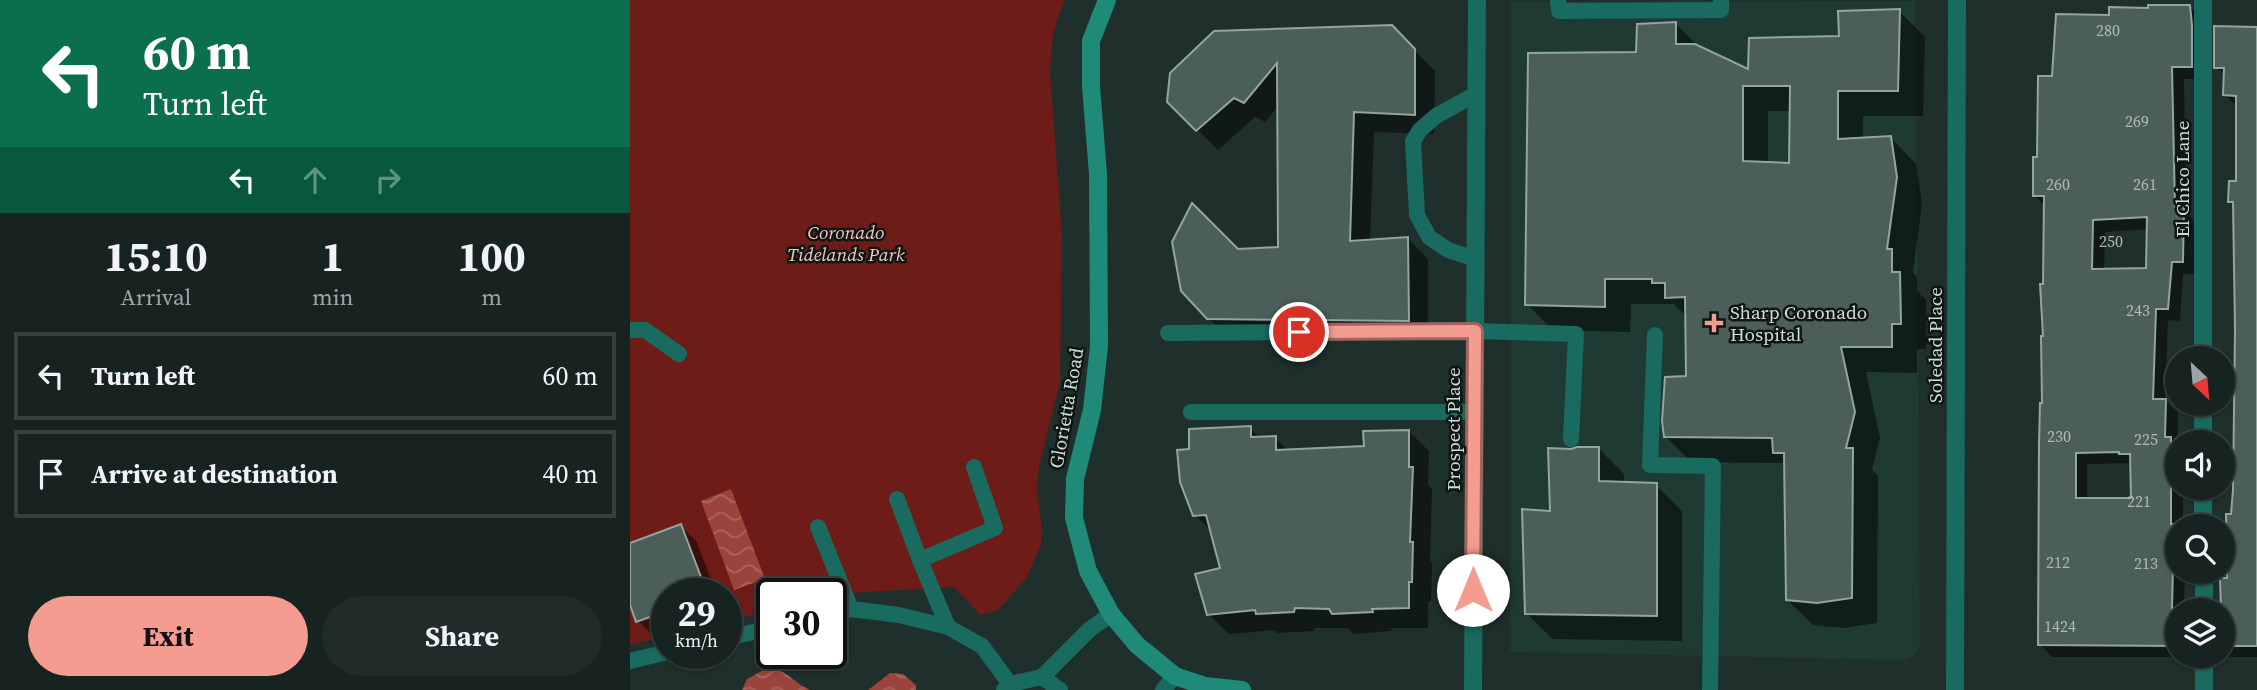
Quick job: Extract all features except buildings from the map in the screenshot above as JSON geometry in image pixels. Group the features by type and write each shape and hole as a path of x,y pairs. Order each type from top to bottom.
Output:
{"main road":[{"name":"Glorietta Road","path":"1107,0 1091,41 1091,86 1098,174 1099,346 1092,410 1075,479 1074,518 1088,571 1111,614 1137,645 1175,676 1205,686 1242,690"}],"street":[{"name":"Prospect Place","path":"1473,690 1477,0"},
{"name":"Soledad Place","path":"1955,690 1956,0"},
{"name":"El Chico Lane","path":"2203,0 2203,346"},
{"path":"2204,668 2204,690"}],"lane":[{"path":"1558,0 1559,11 1721,10 1721,0"},
{"path":"1475,259 1448,250 1429,237 1416,215 1413,141 1420,130 1436,116 1476,94"},
{"path":"630,330 645,330 679,354"},
{"path":"1168,333 1475,331 1576,334 1571,439"},
{"path":"1655,335 1650,465 1713,466 1710,690"},
{"path":"1191,412 1474,412"},
{"path":"920,560 995,528 974,467"},
{"path":"897,499 948,627"},
{"path":"818,527 851,610"},
{"path":"847,611 899,615 948,627 982,646 1007,687 1042,677 1089,630 1111,614"},
{"path":"630,661 651,656"},
{"path":"1163,690 1175,676"},
{"path":"1042,677 1060,690"}],"shaded area":[{"name":"Sharp Coronado Hospital","path":"1915,1 1920,645 1916,654 1905,660 1510,652 1511,2"}],"green space":[{"name":"Coronado Tidelands Park","path":"630,0 1064,0 1053,34 1050,71 1062,235 1060,382 1039,467 1037,488 1041,544 1027,577 998,610 980,615 954,587 847,595 847,578 756,578 756,614 742,617 742,578 651,578 651,640 630,645"}],"water":[{"path":"731,489 765,578 756,578 756,582 742,587 742,578 730,578 701,501"},
{"path":"765,669 775,669 810,690 742,690 747,679"},
{"path":"890,673 903,674 916,685 916,690 868,690"}],"place":[{"name":"Sharp Coronado Hospital","path":"1714,323"}],"route":[{"path":"1299,332 1475,331 1473,590"}]}
